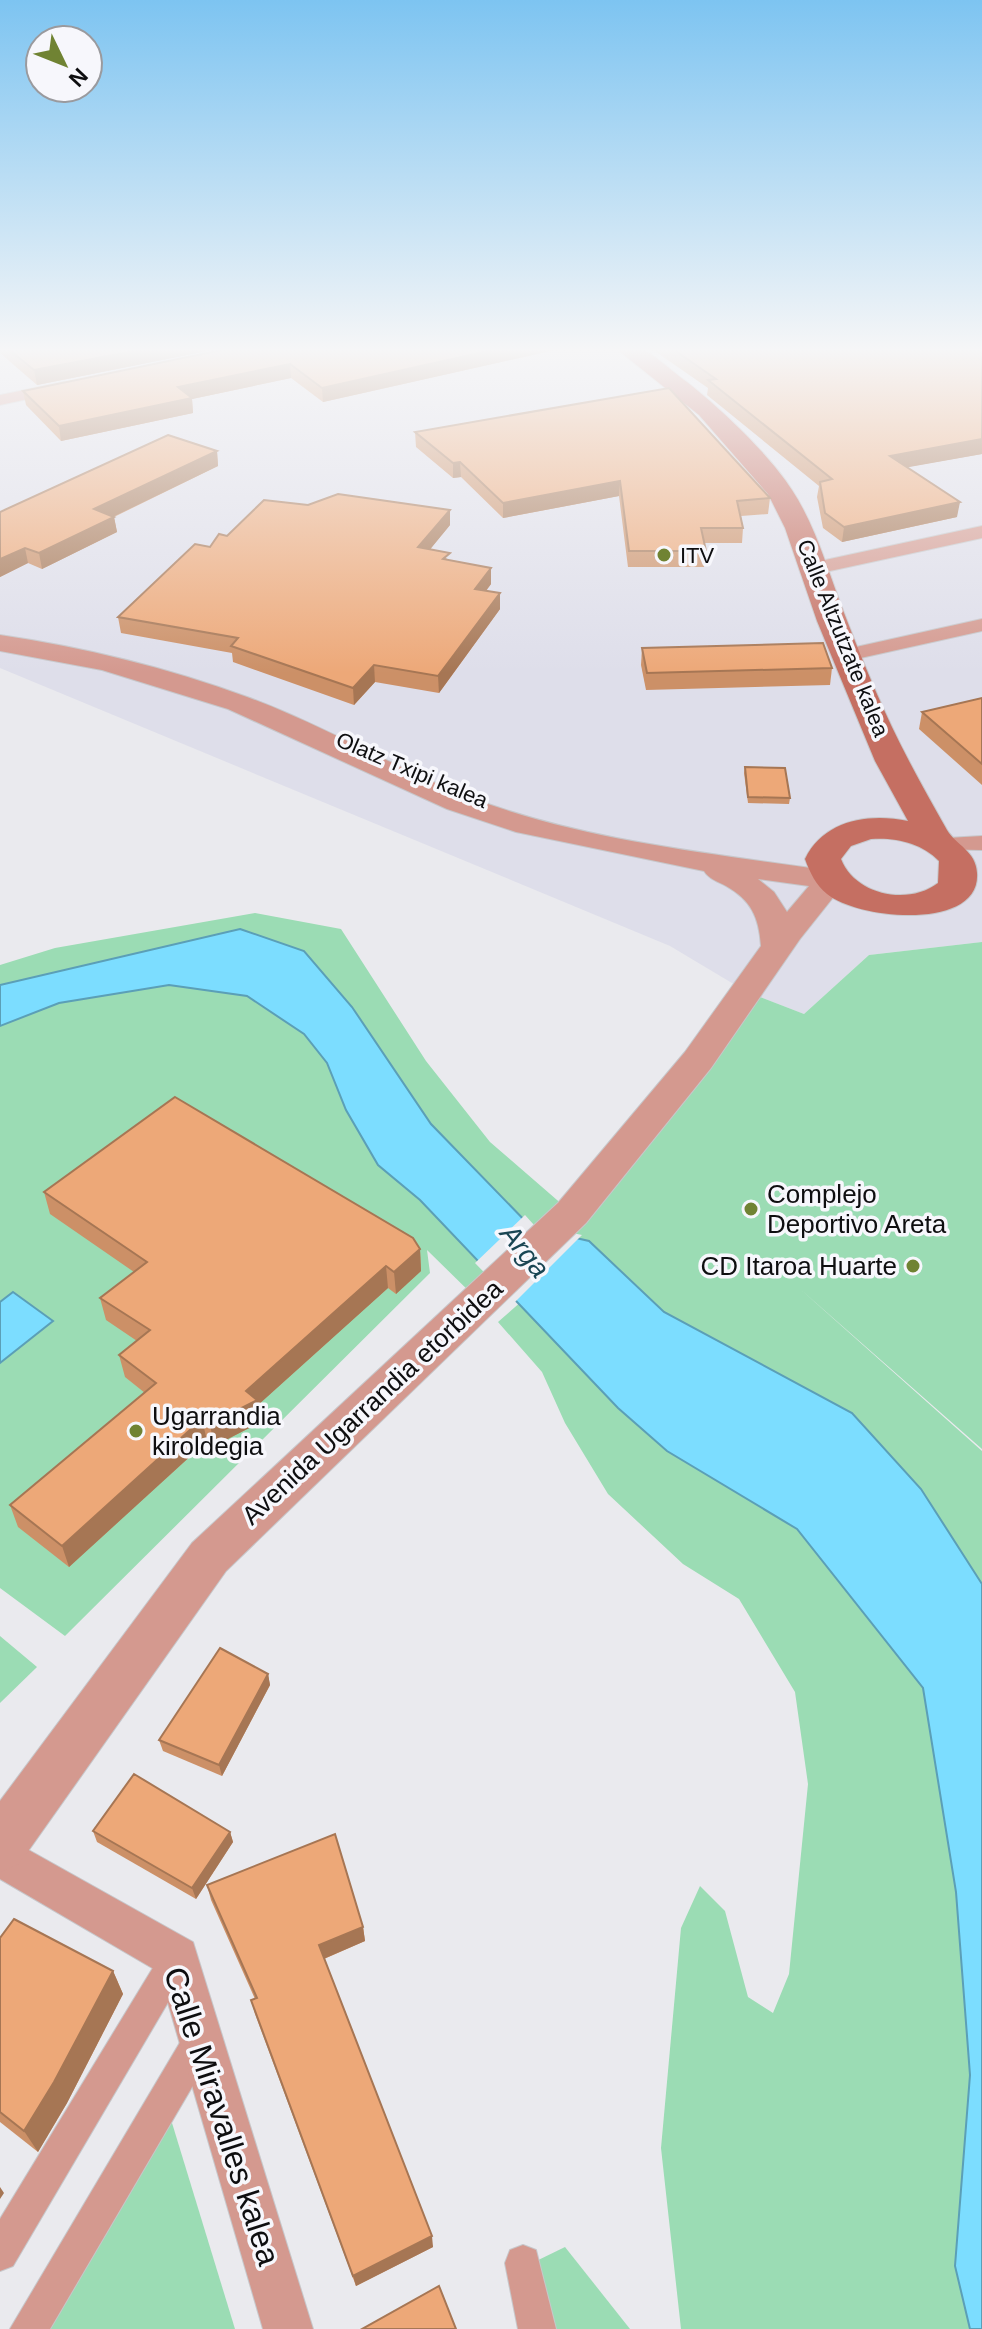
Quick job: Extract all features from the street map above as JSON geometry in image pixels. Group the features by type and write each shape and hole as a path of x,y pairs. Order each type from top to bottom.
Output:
{"main road":[{"name":"Calle Altzutzate kalea","path":"749,456 780,491 816,568 847,655 892,761 913,796 962,857"},
{"path":"843,836 898,829 962,857 949,893 933,902 911,906 871,901 845,891 831,880 823,859 843,836 877,812 890,783 892,761"}],"street":[{"path":"816,568 982,532"},
{"path":"847,655 982,625"},
{"name":"Olatz Txipi kalea","path":"0,635 126,655 252,696 458,793 541,820 635,842 744,855 785,853 843,836"},
{"name":"Olatz Txipi kalea","path":"0,643 109,664 238,703 458,803 527,826 594,843 831,880"},
{"path":"698,860 762,895 783,940 841,908 871,901"},
{"name":"Avenida Ugarrandia etorbidea","path":"0,1845 209,1557 292,1475 572,1213 698,1060 783,940 831,880"},
{"name":"Calle Miravalles kalea","path":"0,1855 177,1958 288,2329"},
{"path":"0,2253 177,1958"},
{"path":"29,2329 201,2039"},
{"path":"523,2263 539,2324"}],"shaded area":[{"path":"0,456 982,456 982,942 869,955 804,1014 747,992 670,946 0,668"}],"green space":[{"path":"255,913 341,929 426,1061 490,1142 572,1213 747,992 804,1014 869,955 982,942 982,1449 799,1288 982,1451 982,1584 921,1489 852,1413 664,1312 589,1241 532,1229 431,1124 355,1011 304,951 0,986 0,965 55,948"},
{"name":"Ugarrandia kiroldegia","path":"169,985 247,996 304,1034 327,1063 346,1110 378,1165 420,1200 499,1281 478,1300 427,1250 430,1273 65,1636 0,1588 0,1026 59,1003"},
{"path":"523,1300 667,1451 797,1529 923,1688 956,1892 970,2076 955,2265 970,2329 681,2329 661,2148 681,1928 700,1886 725,1911 748,1997 773,2013 789,1974 808,1784 795,1692 739,1599 683,1564 608,1494 565,1423 542,1372 498,1322"},
{"path":"0,1636 37,1667 0,1703"},
{"path":"165,2100 235,2329 30,2329"},
{"path":"565,2247 630,2329 556,2329 526,2266"}],"water":[{"name":"Arga","path":"240,929 304,951 352,1007 431,1124 532,1228 589,1241 664,1312 852,1413 921,1489 982,1584 982,2329 970,2329 955,2266 970,2075 956,1892 923,1688 797,1529 667,1451 618,1408 420,1200 378,1165 346,1110 327,1063 304,1034 247,996 169,985 59,1003 0,1026 0,985"},
{"path":"13,1292 53,1321 0,1363 0,1302"}],"pier":[{"path":"525,1215 534,1225 582,1235 514,1303 475,1263"}],"building":[{"path":"123,456 207,456 94,509 114,517 39,553 25,548 0,559 0,512"},
{"path":"444,456 731,456 770,498 737,501 743,528 701,528 706,551 629,551 620,481 503,503 460,462 453,463"},
{"path":"803,456 892,456 960,502 844,527 825,513 820,482 832,479"},
{"path":"338,494 450,510 418,547 450,553 443,559 491,568 475,589 500,593 438,676 374,665 353,688 231,646 238,638 118,617 195,544 210,547 219,534 227,536 264,500 308,505"},
{"path":"823,643 832,668 647,673 642,648"},
{"path":"982,698 982,764 922,712"},
{"path":"745,767 785,768 790,798 748,797"},
{"path":"175,1097 413,1238 420,1249 394,1272 386,1266 246,1391 257,1400 210,1424 202,1419 62,1546 10,1505 156,1383 119,1355 150,1330 100,1298 147,1262 44,1192"},
{"path":"220,1648 268,1674 219,1765 159,1740"},
{"path":"134,1774 230,1832 192,1888 93,1831"},
{"path":"335,1834 363,1927 319,1945 432,2236 353,2276 251,2000 257,1998 207,1885"},
{"path":"14,1919 113,1971 24,2131 0,2112 0,1938"},
{"path":"439,2286 456,2329 362,2329"}],"place":[{"name":"ITV","path":"664,555"},
{"name":"Complejo Deportivo Areta","path":"751,1209"},
{"name":"CD Itaroa Huarte","path":"913,1266"},
{"name":"Ugarrandia kiroldegia","path":"136,1431"}]}
